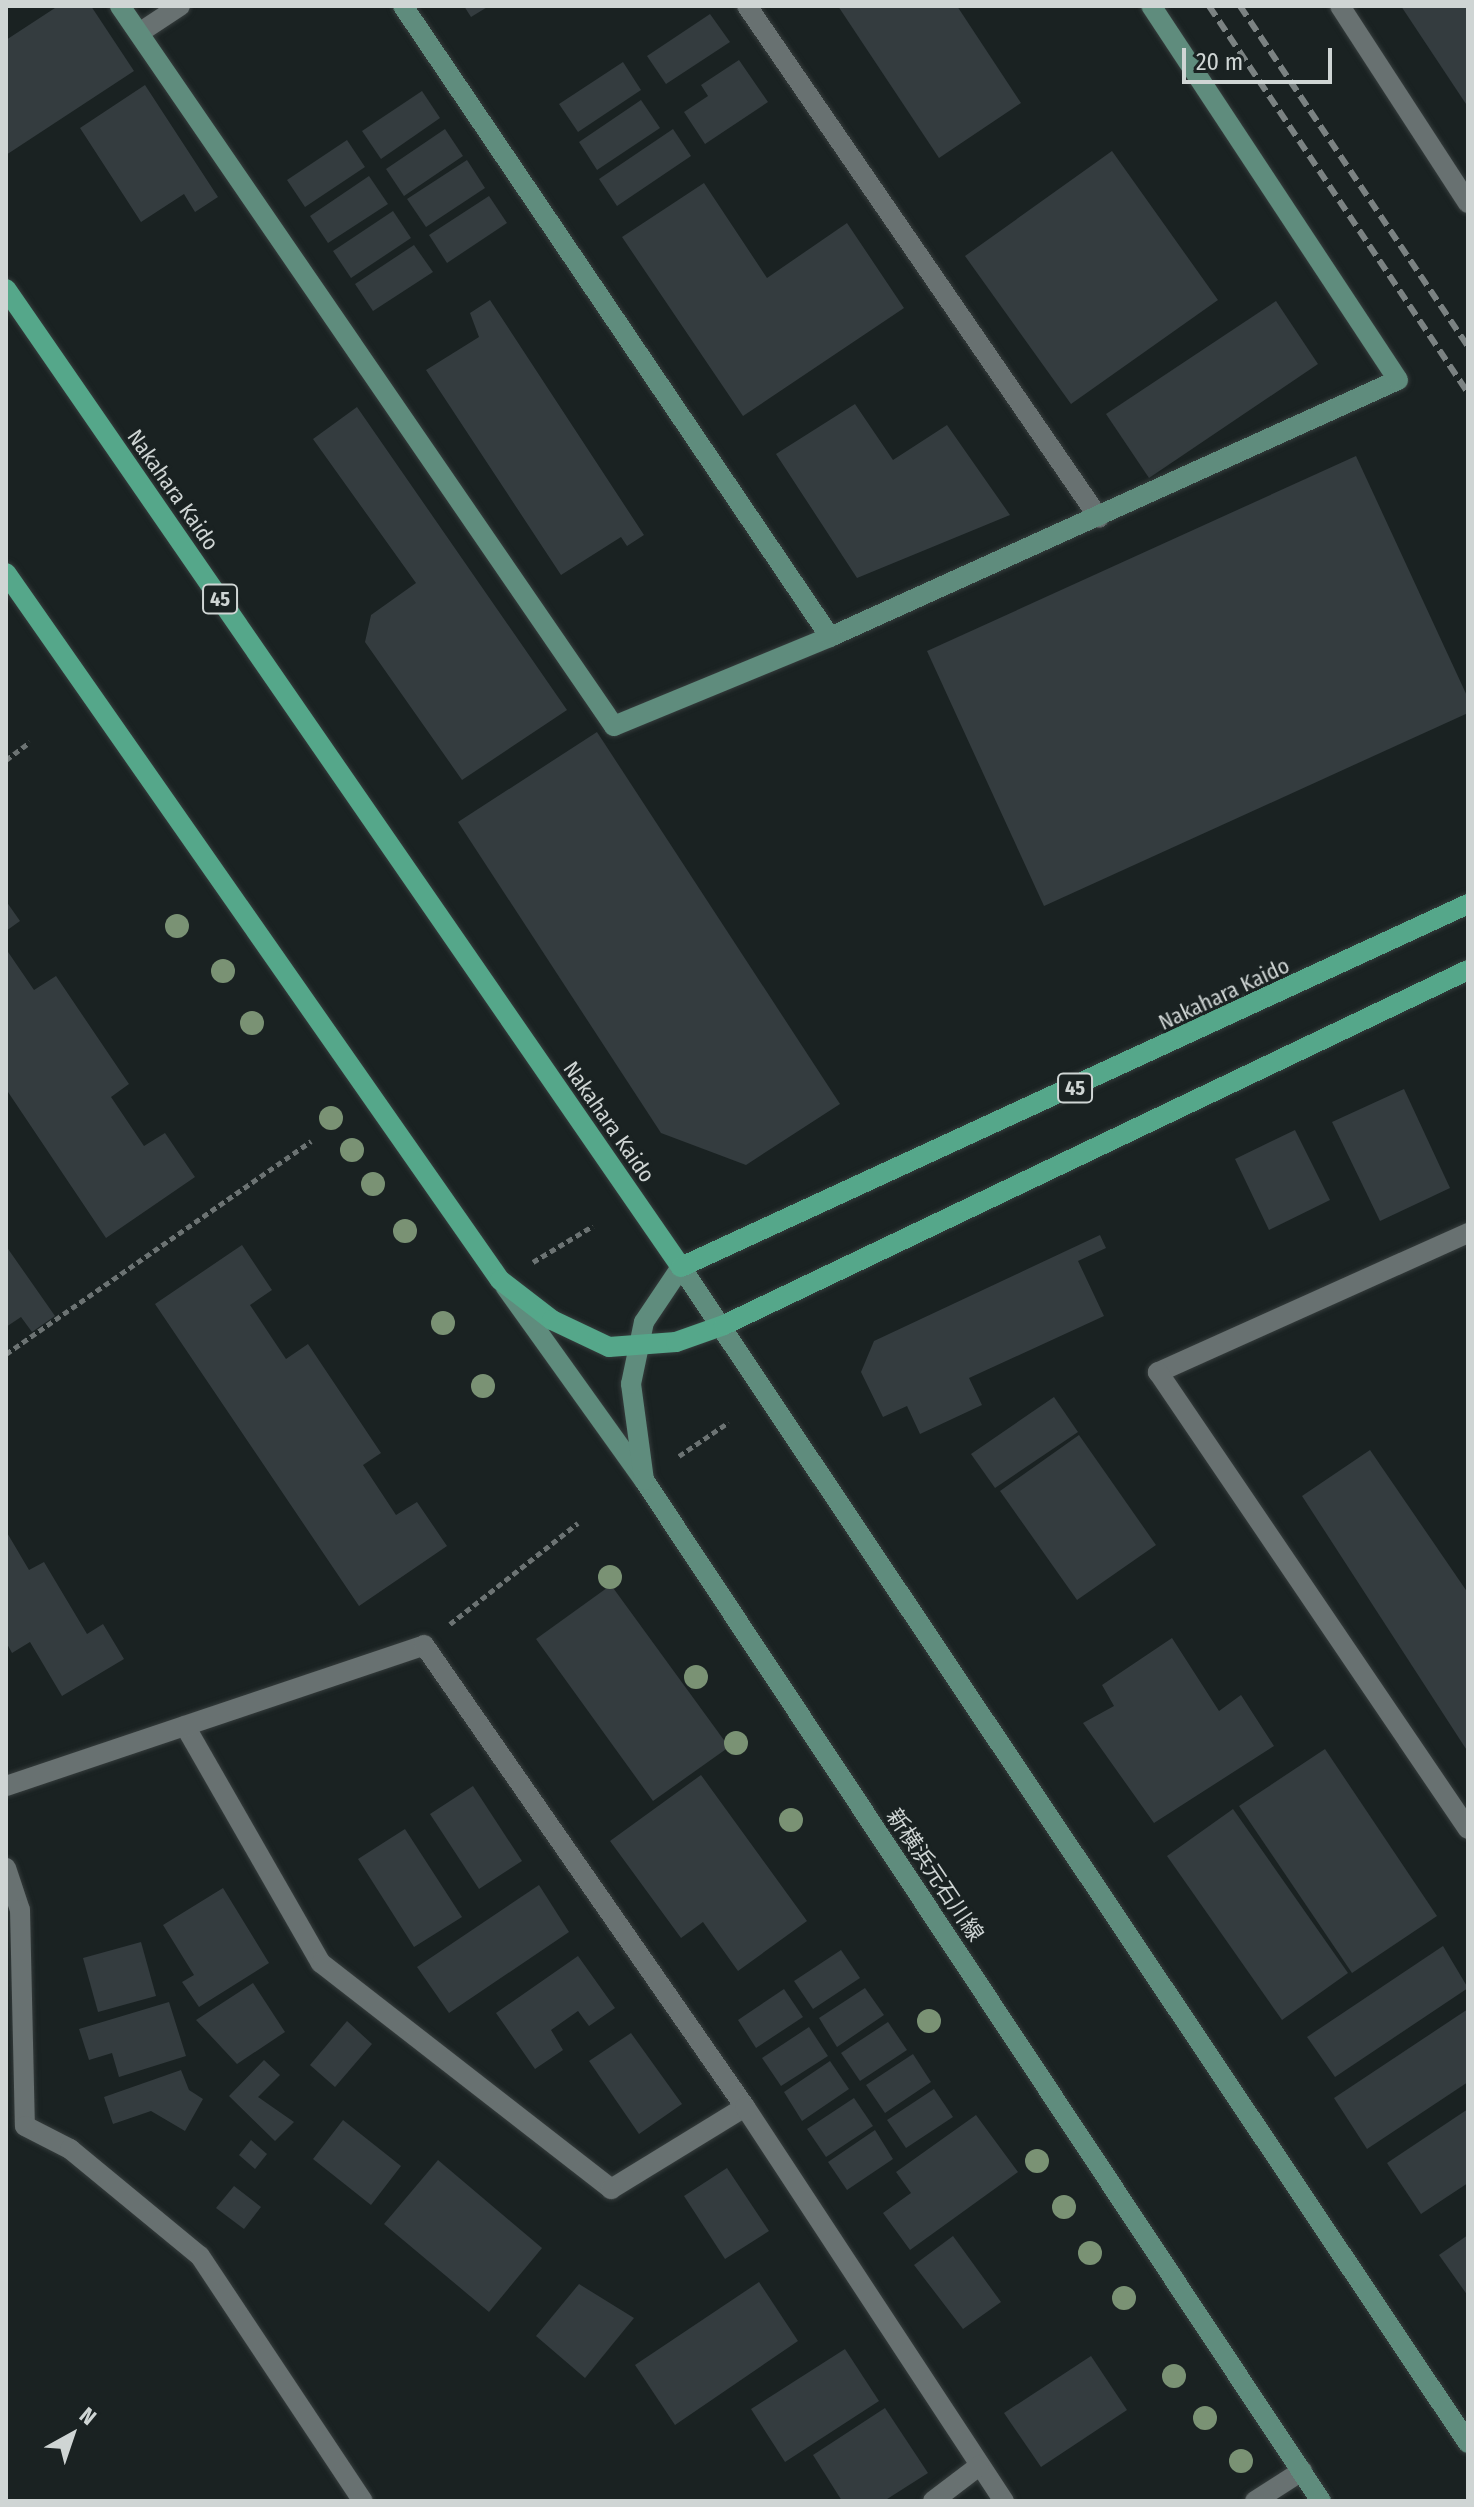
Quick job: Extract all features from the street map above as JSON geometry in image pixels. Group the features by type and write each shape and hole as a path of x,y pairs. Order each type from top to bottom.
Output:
{"main road":[{"name":"Nakahara Kaido","path":"6,289 681,1267 1468,904"},
{"path":"6,573 500,1280 552,1320 609,1347 639,1346 724,1325 1468,970"}],"street":[{"path":"120,6 614,726 830,637 1099,518 1398,380 1151,6"},
{"path":"139,33 180,6"},
{"path":"403,6 830,637"},
{"path":"747,6 1099,518"},
{"path":"1340,6 1468,203"},
{"path":"1468,1233 1158,1372 1468,1829"},
{"path":"644,1480 631,1384 639,1346 660,1291 681,1267 724,1325 1468,2443"},
{"name":"新横浜元石川線","path":"500,1280 644,1480 1321,2501"},
{"path":"6,1786 424,1645 745,2107 1004,2501"},
{"path":"185,1726 321,1963 611,2189 745,2107"},
{"path":"6,1868 20,1910 15,2127 70,2149 200,2256 363,2501"},
{"path":"933,2501 979,2466"},
{"path":"1255,2501 1302,2471"}],"path":[{"path":"6,760 30,742"},
{"path":"6,1354 311,1141"},
{"path":"528,1264 593,1226"},
{"path":"679,1456 729,1422"},
{"path":"451,1623 578,1523"}],"building":[{"path":"58,6 91,6 134,71 6,155 6,40"},
{"path":"464,6 489,6 471,17"},
{"path":"838,6 957,6 1021,103 939,158"},
{"path":"1401,6 1468,6 1468,107"},
{"path":"710,14 730,42 666,84 647,56"},
{"path":"739,60 768,102 705,144 684,112 708,96 701,85"},
{"path":"623,62 641,90 578,132 559,104"},
{"path":"145,85 218,197 195,212 184,194 141,222 80,128"},
{"path":"422,91 440,118 381,159 362,131"},
{"path":"641,100 660,128 597,170 579,142"},
{"path":"445,129 463,156 404,196 386,169"},
{"path":"673,129 691,156 617,206 599,179"},
{"path":"347,140 365,167 305,207 287,180"},
{"path":"1112,151 1218,300 1071,404 965,256"},
{"path":"467,160 485,188 426,227 407,199"},
{"path":"369,176 388,204 328,243 310,216"},
{"path":"704,183 767,278 847,223 904,308 743,416 622,237"},
{"path":"489,196 507,223 447,263 429,235"},
{"path":"393,211 411,238 351,278 333,251"},
{"path":"414,245 433,272 373,311 355,284"},
{"path":"490,300 644,535 627,546 621,537 561,575 426,370 479,337 470,313"},
{"path":"1276,301 1318,364 1149,478 1106,414"},
{"path":"855,404 893,460 947,425 1010,515 857,578 776,454"},
{"path":"357,407 567,710 462,780 365,642 371,615 416,583 313,439"},
{"path":"1356,456 1468,698 1468,713 1044,906 927,651"},
{"path":"597,732 840,1104 746,1165 661,1133 458,822"},
{"path":"6,901 20,921 6,931"},
{"path":"6,949 34,990 56,976 129,1084 111,1097 144,1146 165,1133 195,1177 106,1238 6,1089"},
{"path":"1404,1089 1450,1188 1380,1221 1332,1122"},
{"path":"1295,1130 1330,1200 1269,1230 1235,1159"},
{"path":"1100,1235 1106,1248 1078,1261 1104,1316 969,1378 982,1405 920,1434 907,1406 883,1417 861,1372 874,1341"},
{"path":"242,1245 272,1290 250,1305 286,1359 308,1344 381,1453 363,1465 396,1515 417,1502 447,1546 359,1606 155,1304"},
{"path":"6,1246 55,1316 32,1332 21,1317 6,1327"},
{"path":"1054,1397 1078,1432 995,1488 971,1454"},
{"path":"1079,1435 1156,1545 1077,1600 1000,1491"},
{"path":"1370,1450 1468,1593 1468,1752 1302,1496"},
{"path":"6,1531 29,1570 44,1562 87,1634 103,1624 124,1659 62,1696 30,1642 12,1653 6,1642"},
{"path":"611,1585 729,1747 653,1801 536,1639"},
{"path":"1172,1638 1219,1711 1241,1695 1274,1746 1154,1823 1083,1723 1114,1706 1102,1685"},
{"path":"1325,1749 1437,1916 1352,1973 1239,1806"},
{"path":"701,1775 807,1921 738,1971 703,1922 681,1938 610,1841"},
{"path":"473,1786 522,1861 479,1889 430,1814"},
{"path":"1233,1809 1348,1973 1282,2020 1167,1856"},
{"path":"405,1829 462,1917 414,1947 358,1859"},
{"path":"539,1885 569,1932 449,2013 417,1967"},
{"path":"223,1888 269,1963 199,2007 182,1982 194,1975 163,1925"},
{"path":"141,1942 156,1996 98,2012 83,1958"},
{"path":"1443,1946 1468,1988 1335,2077 1307,2037"},
{"path":"841,1950 860,1978 813,2009 794,1981"},
{"path":"578,1956 615,2008 589,2026 578,2011 551,2030 563,2050 535,2069 496,2013"},
{"path":"253,1983 285,2032 237,2064 196,2020"},
{"path":"865,1988 884,2015 837,2047 819,2018"},
{"path":"784,1989 803,2017 756,2048 738,2020"},
{"path":"169,2002 186,2056 119,2077 112,2053 89,2060 79,2029"},
{"path":"1468,2009 1468,2082 1367,2149 1334,2098"},
{"path":"347,2021 372,2044 335,2087 310,2065"},
{"path":"888,2022 907,2050 860,2081 841,2053"},
{"path":"809,2027 828,2056 781,2086 762,2058"},
{"path":"631,2033 682,2104 639,2134 589,2061"},
{"path":"913,2054 931,2082 885,2113 866,2085"},
{"path":"264,2060 280,2075 258,2097 294,2122 275,2141 229,2096"},
{"path":"830,2061 849,2089 802,2121 784,2092"},
{"path":"181,2070 189,2090 203,2099 185,2131 151,2111 113,2124 104,2097"},
{"path":"934,2089 953,2117 906,2148 887,2120"},
{"path":"854,2098 873,2126 826,2157 807,2129"},
{"path":"1468,2109 1468,2183 1421,2214 1387,2163"},
{"path":"976,2115 1018,2172 910,2250 883,2213 911,2193 896,2172"},
{"path":"343,2120 401,2166 371,2205 313,2159"},
{"path":"875,2130 893,2159 847,2190 828,2162"},
{"path":"251,2140 267,2154 255,2169 239,2155"},
{"path":"438,2160 542,2248 489,2312 384,2224"},
{"path":"727,2168 769,2231 725,2259 684,2196"},
{"path":"234,2186 261,2207 244,2229 216,2208"},
{"path":"1468,2235 1468,2296 1439,2255"},
{"path":"953,2236 1001,2302 963,2329 914,2265"},
{"path":"759,2282 798,2341 675,2425 635,2365"},
{"path":"579,2284 634,2318 585,2378 536,2336"},
{"path":"845,2349 879,2401 785,2462 751,2409"},
{"path":"1091,2356 1127,2410 1041,2467 1004,2413"},
{"path":"885,2408 928,2473 884,2501 842,2501 813,2455"}],"railway":[{"path":"1209,6 1468,393"},
{"path":"1240,6 1468,347"}]}
